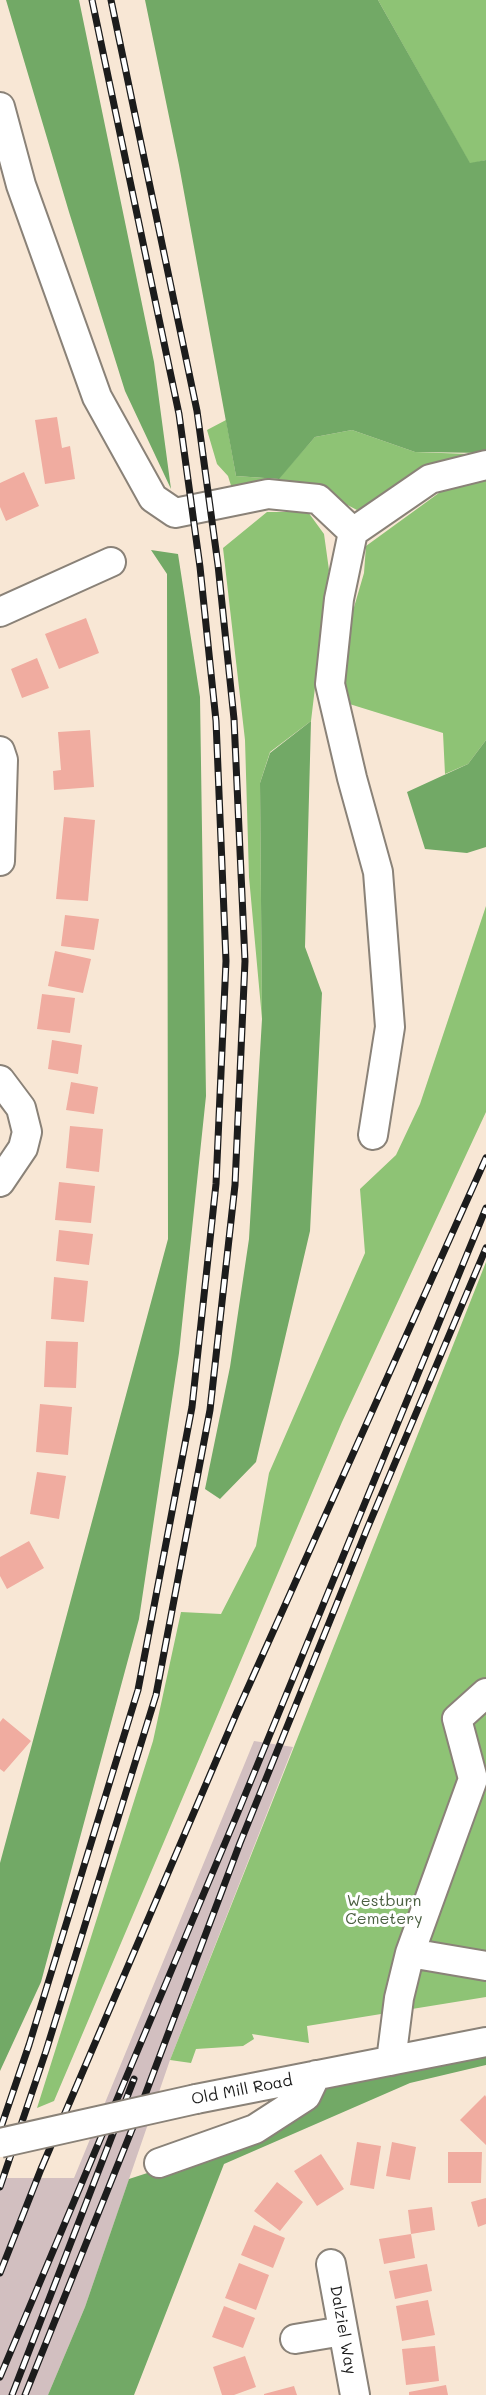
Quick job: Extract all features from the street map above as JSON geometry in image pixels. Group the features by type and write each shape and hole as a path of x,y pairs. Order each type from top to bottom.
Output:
{"street":[{"path":"0,107 21,185 97,397 153,498 175,513 268,494 318,499 353,532"},
{"path":"373,1135 390,1027 378,872 352,778 330,684 339,599 353,532 430,479 486,465"},
{"path":"0,612 111,562"},
{"path":"0,751 3,760 0,861"},
{"path":"0,1080 21,1108 27,1132 23,1148 0,1182"},
{"path":"391,2061 399,1998 410,1953 480,1775 457,1719 486,1693"},
{"path":"410,1953 486,1966"},
{"name":"Old Mill Road","path":"0,2143 196,2099 486,2042"},
{"path":"159,2163 255,2129 306,2096 316,2075"},
{"name":"Dalziel Way","path":"332,2264 355,2395"},
{"path":"295,2339 343,2331"}],"shaded area":[{"path":"254,1741 293,1747 170,2060 85,2307 48,2395 0,2395 0,2178 74,2178"}],"green space":[{"path":"6,0 79,0 154,362 171,489 125,391"},
{"path":"145,0 378,0 470,163 486,160 486,453 415,452 352,430 315,437 279,479 236,476 179,165"},
{"path":"378,0 486,0 486,160 470,164"},
{"path":"226,420 236,476 278,479 315,437 352,430 415,452 468,454 427,466 385,497 357,510 303,482 233,492 228,476 217,464 207,430"},
{"path":"486,478 486,740 468,764 445,774 443,733 343,702 338,662 364,573 366,546 443,490"},
{"path":"267,512 308,512 324,534 329,570 311,721 270,752 260,783 262,1019 249,877 245,740 223,548"},
{"path":"151,550 178,554 200,697 206,1096 179,1353 139,1619 41,1982 0,2071 0,1863 168,1239 167,574"},
{"path":"311,721 305,947 322,993 310,1231 256,1462 220,1499 205,1489 230,1367 249,1239 262,1019 260,783 270,753"},
{"path":"486,740 486,847 467,853 425,849 407,792 468,764"},
{"path":"486,906 486,1112 342,1422 54,2101 37,2108 153,1741 181,1612 221,1614 256,1546 269,1473 365,1253 360,1189 396,1155 420,1104"},
{"name":"Westburn Cemetery","path":"486,1262 486,1997 307,2026 309,2043 252,2034 254,2039 243,2046 196,2049 191,2063 170,2060"},
{"path":"486,2056 486,2065 410,2083 224,2164 134,2395 48,2395 85,2307 129,2179 239,2143 323,2084"}],"building":[{"path":"57,417 62,448 70,446 75,479 45,484 35,420"},
{"path":"24,472 39,506 6,521 0,507 0,483"},
{"path":"86,618 99,653 59,669 45,634"},
{"path":"37,658 49,688 22,698 11,669"},
{"path":"90,730 94,787 54,790 53,771 61,770 58,732"},
{"path":"64,817 95,820 88,901 56,899"},
{"path":"65,915 99,919 94,950 61,946"},
{"path":"55,951 91,959 83,993 48,986"},
{"path":"42,994 75,998 70,1033 37,1029"},
{"path":"52,1040 82,1045 78,1074 48,1069"},
{"path":"71,1082 98,1087 94,1114 66,1110"},
{"path":"70,1126 103,1129 99,1172 66,1168"},
{"path":"59,1182 95,1186 91,1223 55,1220"},
{"path":"59,1230 93,1234 89,1265 56,1261"},
{"path":"54,1277 88,1281 84,1322 51,1319"},
{"path":"46,1341 78,1342 76,1388 44,1387"},
{"path":"40,1404 72,1407 68,1455 36,1452"},
{"path":"37,1472 66,1476 59,1519 30,1514"},
{"path":"29,1541 44,1568 7,1589 0,1576 0,1557"},
{"path":"3,1718 31,1741 4,1772 0,1769 0,1722"},
{"path":"485,2095 486,2097 486,2145 460,2120"},
{"path":"357,2142 381,2146 374,2189 350,2185"},
{"path":"392,2142 416,2147 410,2180 386,2176"},
{"path":"448,2152 482,2152 481,2183 448,2183"},
{"path":"321,2154 344,2189 317,2206 294,2171"},
{"path":"277,2182 303,2202 280,2231 254,2211"},
{"path":"486,2198 486,2224 478,2227 471,2202"},
{"path":"432,2207 435,2230 411,2234 408,2210"},
{"path":"254,2225 285,2238 273,2268 241,2255"},
{"path":"411,2234 415,2258 384,2264 379,2239"},
{"path":"239,2263 269,2275 256,2310 225,2298"},
{"path":"427,2264 432,2291 395,2299 389,2271"},
{"path":"428,2300 435,2335 402,2341 396,2306"},
{"path":"224,2306 255,2318 243,2348 212,2337"},
{"path":"435,2346 439,2381 406,2385 402,2349"},
{"path":"245,2356 256,2387 234,2395 222,2395 213,2367"},
{"path":"446,2385 448,2395 409,2395 409,2392"},
{"path":"294,2386 297,2395 264,2395 264,2394"}],"railway":[{"path":"0,2130 29,2045 138,1690 192,1407 216,1184 226,961 216,721 200,567 179,414 92,0"},
{"path":"0,2187 46,2051 156,1695 210,1410 235,1185 245,961 234,719 218,565 197,411 111,0"},
{"path":"0,2273 41,2169 237,1712 486,1158"},
{"path":"0,2377 236,1817 486,1208"},
{"path":"25,2395 133,2127 240,1843 367,1529 486,1248"},
{"path":"12,2395 134,2079"}]}
